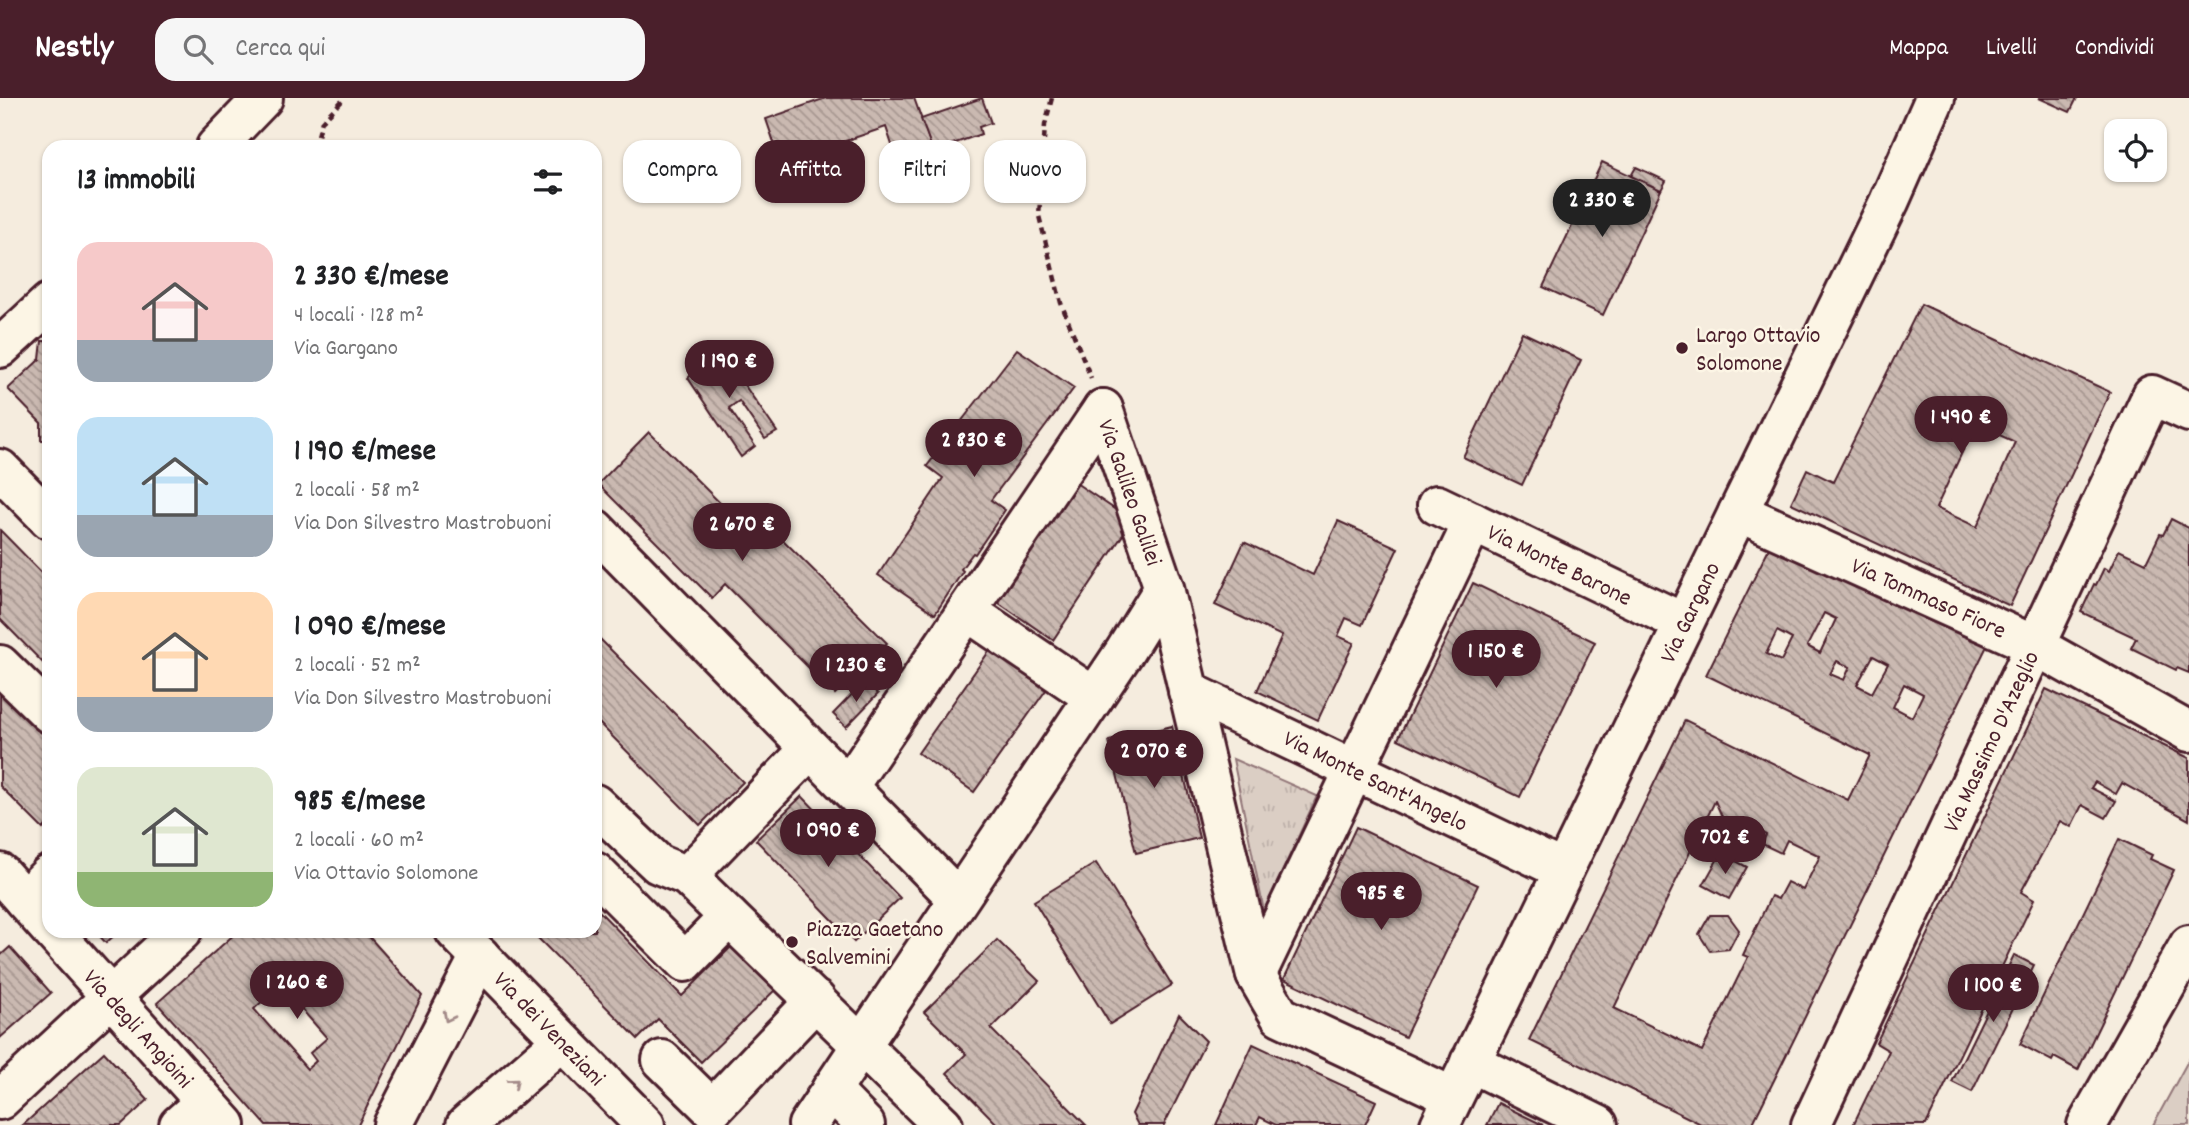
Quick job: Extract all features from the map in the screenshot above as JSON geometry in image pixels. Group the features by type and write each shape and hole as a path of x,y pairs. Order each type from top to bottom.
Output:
{"street":[{"name":"Via Gargano","path":"1446,1111 1889,202 1935,98"},
{"path":"224,140 251,102"},
{"path":"0,348 42,309"},
{"name":"Via Massimo D'Azeglio","path":"1811,1125 2152,395 2189,412"},
{"name":"Via Galileo Galilei","path":"808,1125 1164,588 1103,409"},
{"path":"848,787 1103,409"},
{"path":"0,469 42,512"},
{"name":"Via Monte Barone","path":"1437,505 1684,623"},
{"name":"Via Tommaso Fiore","path":"1738,512 2034,645 2189,732"},
{"path":"1256,975 1473,522"},
{"path":"602,536 958,899"},
{"path":"1164,588 1256,975 1280,1016 1446,1111"},
{"path":"967,611 1094,697"},
{"path":"0,665 42,706"},
{"name":"Via Monte Sant'Angelo","path":"1188,691 1563,870"},
{"path":"687,876 810,749"},
{"path":"602,811 658,864 687,876 943,1125"},
{"path":"602,879 685,962 729,917"},
{"name":"Via degli Angioini","path":"24,883 42,916"},
{"name":"Via degli Angioini","path":"57,938 112,998 204,1117"},
{"path":"0,1100 176,938"},
{"path":"393,1125 467,944"},
{"name":"Via dei Veneziani","path":"467,944 645,1125"},
{"path":"2087,1125 2189,945"},
{"path":"662,1060 712,1108 816,1000"},
{"path":"466,1125 562,1041"},
{"path":"1470,1062 1598,1125"},
{"path":"831,1090 866,1125"}],"path":[{"path":"317,140 322,121 345,98"},
{"name":"Via Galileo Galilei","path":"1052,98 1045,125 1039,216 1061,303 1103,409"}],"green space":[{"path":"1233,759 1317,796 1264,911"},
{"path":"2189,1059 2189,1125 2153,1125"}],"building":[{"path":"826,98 914,98 929,140 890,140 886,127 848,140 773,140 766,119"},
{"path":"982,98 991,123 979,127 981,134 964,140 929,140 921,119"},
{"path":"2039,98 2077,98 2070,112"},
{"path":"1602,162 1661,190 1603,315 1543,287"},
{"path":"1636,167 1666,181 1661,190 1631,176"},
{"path":"1921,304 2110,392 2010,606 1791,503 1807,469 1833,482","holes":["1981,412 1993,418 1988,430 2015,442 1977,527 1936,508"]},
{"path":"1522,332 1581,360 1522,485 1463,457"},
{"path":"42,341 42,440 41,423 8,389 40,359"},
{"path":"718,347 777,432 765,439 739,401 729,408 755,446 741,457 688,378"},
{"path":"1017,349 1074,388 991,500 1005,510 975,554 973,553 961,569 963,571 935,614 878,575 943,478 927,466"},
{"path":"649,432 759,542 772,529 887,643 835,694 725,584 712,598 602,488 602,480"},
{"path":"1073,481 1132,521 1053,640 993,599"},
{"path":"2171,519 2189,528 2189,673 2177,668 2176,670 2131,648 2136,638 2081,612 2094,584 2096,585 2104,568 2109,571 2119,550 2146,563 2160,534 2163,535"},
{"path":"1338,521 1398,548 1362,625 1346,618 1338,636 1354,643 1318,720 1257,691 1282,636 1215,605 1244,542 1313,575"},
{"path":"0,530 42,573 42,662 0,619"},
{"path":"1769,548 1987,646 1752,1125 1703,1125 1529,1040 1685,720 1848,800 1870,755 1706,675","holes":["1824,613 1836,619 1820,653 1807,646","1777,631 1792,639 1781,661 1766,654","1873,656 1888,664 1872,693 1857,685","1837,661 1850,667 1844,680 1830,674","1904,684 1923,694 1912,717 1893,707","1715,801 1728,830 1734,819 1766,835 1762,844 1781,853 1787,840 1820,856 1803,890 1787,882 1778,899 1771,896 1743,955 1748,957 1702,1051 1614,1008"]},
{"path":"1473,583 1595,642 1520,797 1398,739"},
{"path":"602,641 743,782 700,825 602,726"},
{"path":"990,650 1046,690 974,792 918,753"},
{"path":"865,681 878,694 846,727 833,714"},
{"path":"0,682 42,725 42,828 0,786"},
{"path":"2046,689 2189,758 2189,820 2122,783 2116,794 2095,782 2091,788 2116,801 2106,818 2082,805 2071,827 2060,821 2021,892 2034,900 1926,1125 1853,1125 1889,1051 1876,1043"},
{"path":"1172,726 1199,838 1136,853 1109,741"},
{"path":"802,796 900,898 854,942 756,840"},
{"path":"1356,827 1478,885 1405,1037 1284,979"},
{"path":"2119,839 2152,855 2150,859 2174,870 2078,1070 2054,1057 2052,1061 2020,1044"},
{"path":"1721,853 1747,867 1729,899 1703,885"},
{"path":"1096,863 1172,985 1110,1024 1034,901"},
{"path":"602,914 682,996 733,945 777,988 701,1062 658,1019 638,1039 538,938 602,938"},
{"path":"1710,915 1728,915 1739,930 1729,949 1710,951 1699,934"},
{"path":"230,938 370,938 422,996 358,1125 266,1125 157,1003","holes":["280,985 327,1038 310,1053 316,1061 307,1069 254,1009"]},
{"path":"997,940 1039,981 991,1029 1086,1125 998,1125 947,1073 966,1054 924,1012"},
{"path":"10,947 51,993 0,1038 0,956"},
{"path":"2014,955 2034,965 1972,1092 1952,1082"},
{"path":"1179,1014 1206,1041 1164,1125 1138,1125 1132,1114"},
{"path":"1253,1044 1376,1101 1365,1125 1276,1125 1260,1117 1256,1125 1216,1125"},
{"path":"104,1052 148,1100 121,1125 23,1125"},
{"path":"1498,1103 1543,1125 1487,1125"}],"place":[{"name":"Largo Ottavio Solomone","path":"1682,348"},
{"name":"Piazza Gaetano Salvemini","path":"792,942"}]}
